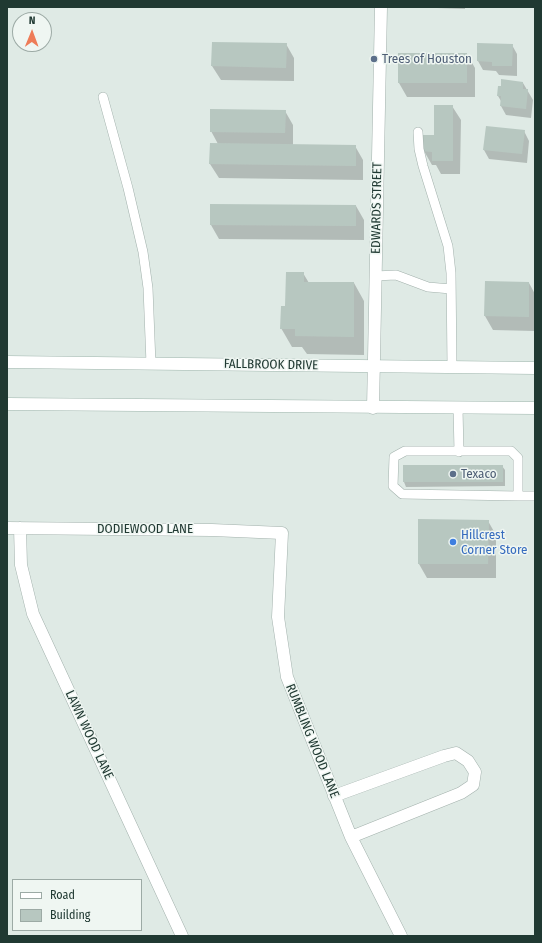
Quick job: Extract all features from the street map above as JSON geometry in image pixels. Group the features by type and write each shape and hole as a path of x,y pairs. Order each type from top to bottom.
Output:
{"street":[{"name":"EDWARDS STREET","path":"373,408 381,7"},
{"name":"FALLBROOK DRIVE","path":"7,362 535,368"},
{"path":"7,404 373,408 535,408"},
{"name":"DODIEWOOD LANE","path":"7,528 212,530 282,533"},
{"name":"LAWN WOOD LANE","path":"20,528 21,565 33,614 182,936"},
{"name":"RUMBLING WOOD LANE","path":"282,533 278,617 287,677 351,837 401,936"},
{"path":"334,796 456,753 468,761 475,772 473,785 461,793 351,837"}],"lane":[{"path":"103,97 128,188 143,252 148,288 151,364"},
{"path":"418,132 419,149 423,166 448,246 451,289 452,367"},
{"path":"375,276 396,275 428,288 451,289"},
{"path":"458,408 459,452"},
{"path":"518,496 518,458 511,452 405,452 394,457 393,486 402,494 518,496 535,496"}],"building":[{"path":"212,42 287,43 286,68 211,66"},
{"path":"477,43 513,44 512,66 492,66 492,62 477,61"},
{"path":"398,53 467,53 467,83 398,83"},
{"path":"501,79 523,82 523,89 528,89 526,109 500,106 501,96 497,96 498,86 501,86"},
{"path":"434,105 453,105 453,161 432,161 432,152 423,151 423,135 434,135"},
{"path":"210,109 286,110 285,133 210,132"},
{"path":"486,126 525,130 522,154 483,150"},
{"path":"210,143 356,145 356,166 209,164"},
{"path":"210,204 356,205 356,226 210,225"},
{"path":"286,272 304,272 304,282 354,282 354,337 295,336 295,329 280,329 281,306 285,306"},
{"path":"485,281 529,282 529,317 484,316"},
{"name":"Texaco","path":"403,465 503,465 503,482 403,482"},
{"name":"Hillcrest Corner Store","path":"418,519 489,520 488,564 418,564"}],"place":[{"name":"Trees of Houston","path":"374,59"},
{"name":"Texaco","path":"453,474"},
{"name":"Hillcrest Corner Store","path":"453,542"}]}
